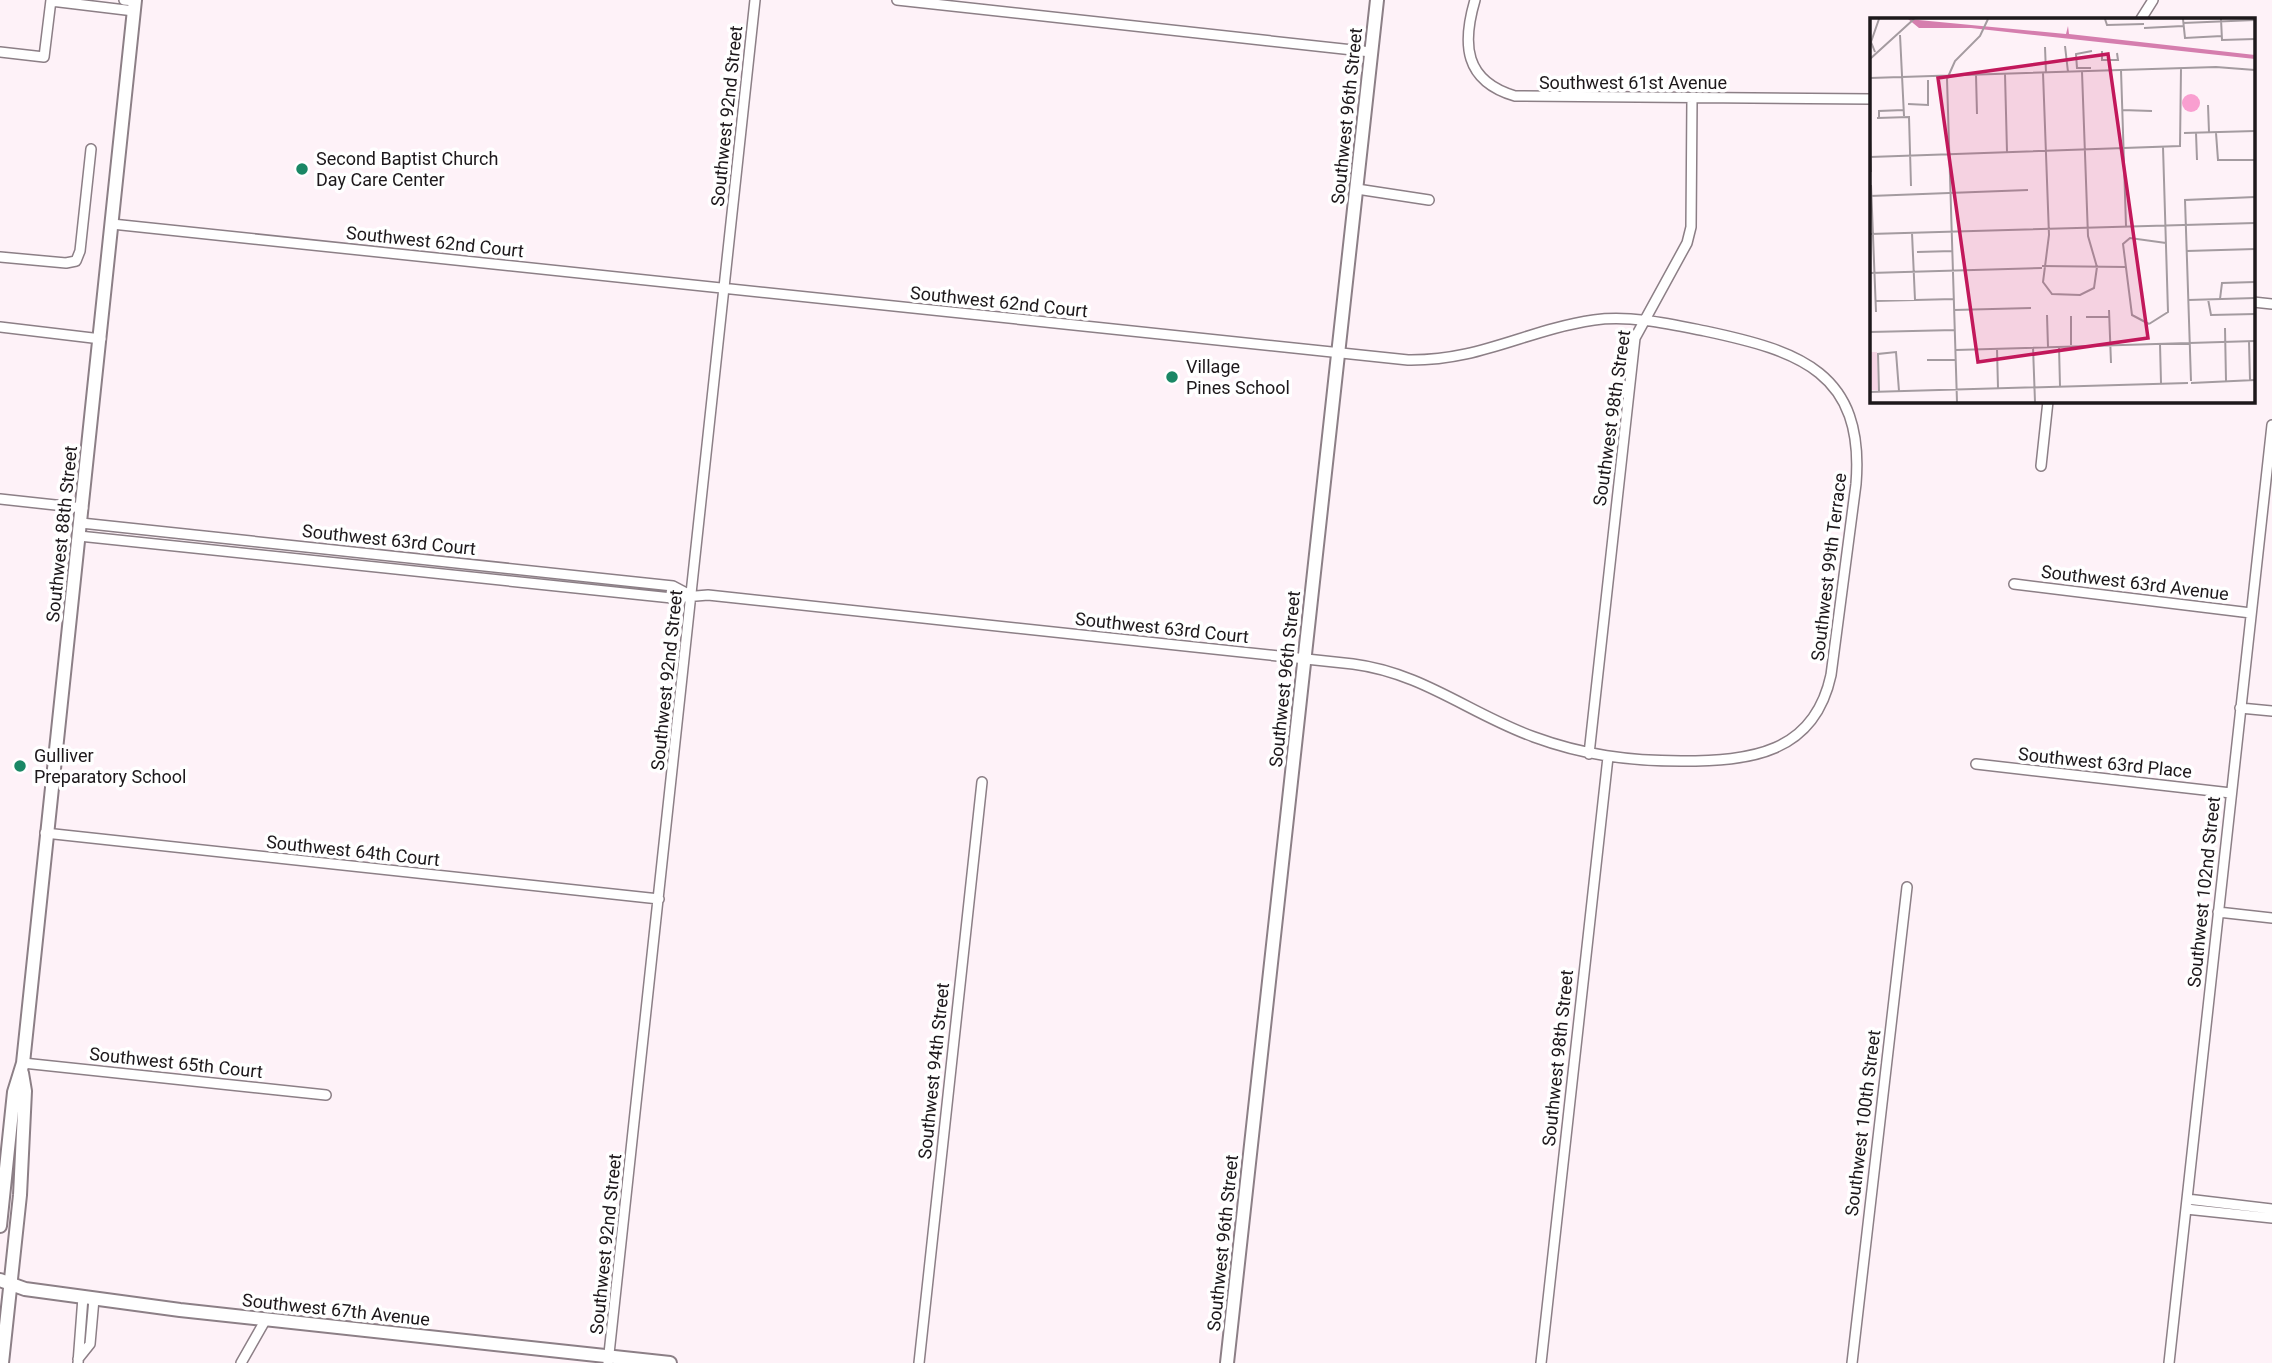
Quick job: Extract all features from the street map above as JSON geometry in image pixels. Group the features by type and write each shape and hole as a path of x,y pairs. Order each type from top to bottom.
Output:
{"street":[{"name":"Southwest 92nd Street","path":"608,1360 755,0"},
{"path":"897,0 1371,52"},
{"name":"Southwest 96th Street","path":"1227,1363 1377,0"},
{"name":"Southwest 61st Avenue","path":"1475,0 1467,34 1471,62 1482,78 1507,93 1536,98 1870,99"},
{"path":"2142,18 2153,0"},
{"path":"0,52 44,57 51,1 132,3"},
{"name":"Southwest 88th Street","path":"2,1363 5,1282 21,1184 25,1091 22,1068 45,833 101,339 132,3"},
{"name":"Southwest 98th Street","path":"1589,754 1635,338 1641,322 1690,235 1692,99"},
{"path":"0,257 72,263 80,251 91,149"},
{"path":"1357,190 1429,200"},
{"name":"Southwest 62nd Court","path":"112,224 1408,360 1458,358 1567,325 1603,319 1641,322 1698,330 1782,350 1809,365 1827,380 1850,412"},
{"path":"2254,302 2272,304"},
{"path":"0,327 101,339"},
{"path":"2041,466 2048,402"},
{"name":"Southwest 99th Terrace","path":"1810,722 1822,702 1831,675 1856,484 1858,455 1850,412"},
{"name":"Southwest 102nd Street","path":"2169,1363 2272,425"},
{"path":"0,499 83,508"},
{"name":"Southwest 63rd Court","path":"80,530 214,537 565,574 673,586 692,595"},
{"name":"Southwest 63rd Court","path":"80,530 212,550 672,598 692,595 1305,659 1397,672 1439,690 1502,725 1589,754 1608,757 1699,761 1752,757 1782,745 1810,722"},
{"path":"212,550 214,537"},
{"path":"330,562 331,550"},
{"path":"445,574 447,562"},
{"path":"564,587 565,574"},
{"name":"Southwest 63rd Avenue","path":"2014,584 2251,613"},
{"path":"2240,708 2272,711"},
{"name":"Southwest 98th Street","path":"1541,1363 1608,757"},
{"name":"Southwest 63rd Place","path":"1976,764 2231,793"},
{"name":"Southwest 94th Street","path":"919,1363 982,782"},
{"name":"Southwest 64th Court","path":"45,833 659,899"},
{"name":"Southwest 100th Street","path":"1852,1363 1907,887"},
{"path":"2218,912 2272,918"},
{"name":"Southwest 88th Street","path":"0,1226 13,1092 22,1068"},
{"name":"Southwest 65th Court","path":"22,1068 326,1095"},
{"path":"2186,1204 2272,1209"},
{"path":"2186,1204 2272,1218"},
{"name":"Southwest 67th Avenue","path":"5,1282 88,1298 266,1320 608,1360 670,1363"},
{"path":"78,1361 90,1344 88,1298"},
{"path":"241,1363 266,1320"}],"place":[{"name":"Second Baptist Church Day Care Center","path":"302,169"},
{"name":"Village Pines School","path":"1172,377"},
{"name":"Gulliver Preparatory School","path":"20,766"}]}
